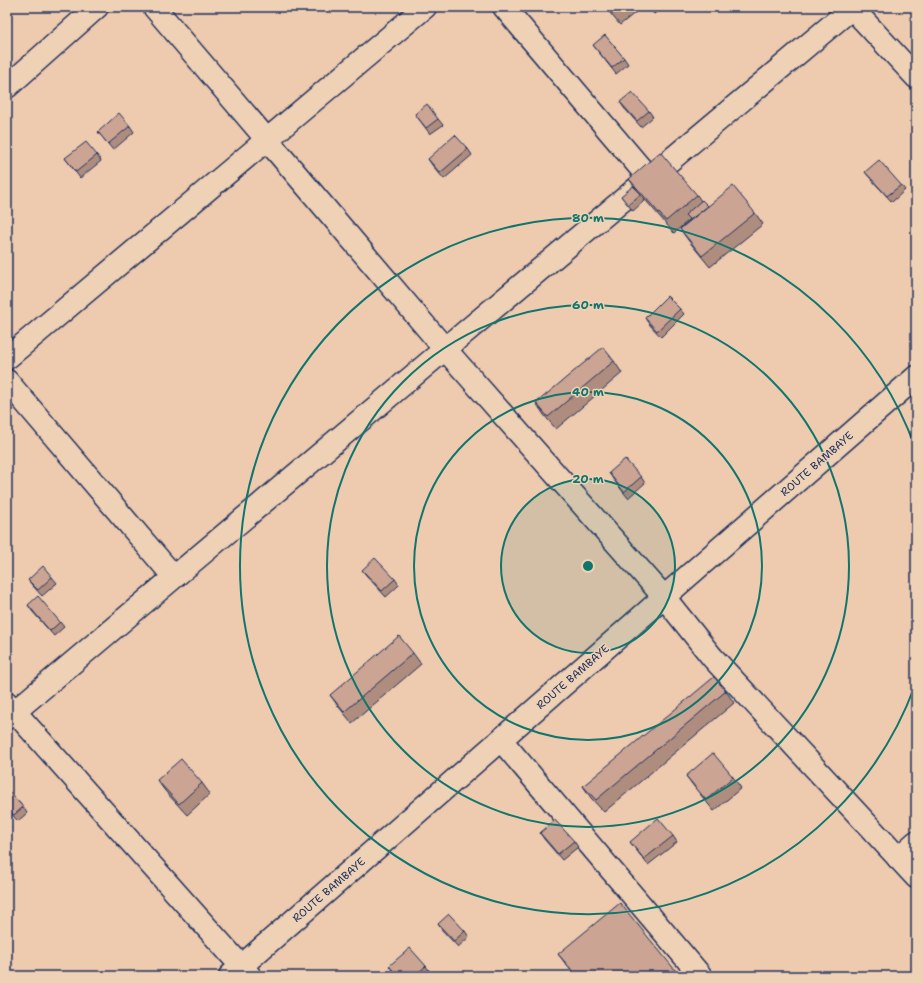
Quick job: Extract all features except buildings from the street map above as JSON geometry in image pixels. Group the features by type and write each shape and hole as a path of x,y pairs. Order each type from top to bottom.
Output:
{"street":[{"path":"7,87 97,7"},
{"path":"154,7 445,349 664,597 712,657 916,877"},
{"path":"7,358 425,7"},
{"path":"504,7 649,178"},
{"path":"241,973 10,711 174,577 851,8 916,77"},
{"name":"ROUTE BAMBAYE","path":"241,973 500,740 916,377"},
{"path":"7,382 174,577"},
{"path":"500,740 700,976"},
{"path":"898,858 916,842"}]}
